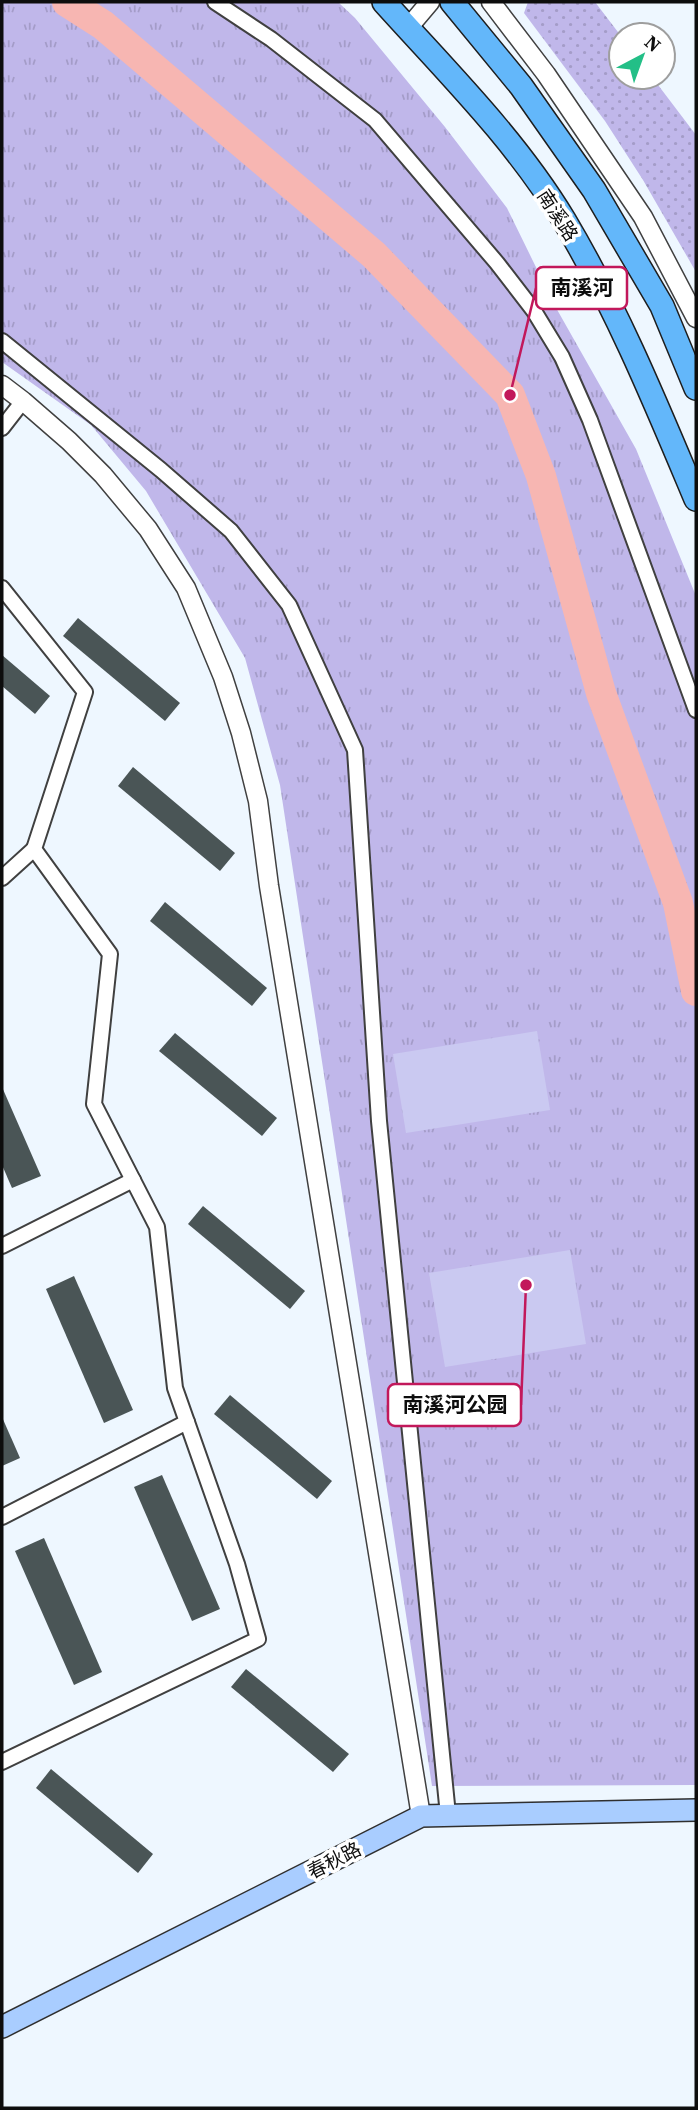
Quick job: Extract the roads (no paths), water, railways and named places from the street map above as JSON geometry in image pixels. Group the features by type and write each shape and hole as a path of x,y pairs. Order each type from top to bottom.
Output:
{"main road":[{"name":"南溪路","path":"384,2 451,72 507,139 563,218 646,378 696,499"},
{"path":"452,2 521,86 594,190 662,306 696,388"},
{"name":"春秋路","path":"2,2027 421,1816 696,1810"}],"street":[{"path":"215,2 271,39 375,120 497,263 534,311 562,358 590,420 696,710"},
{"path":"408,28 430,2"},
{"path":"491,2 546,74 643,217 696,318"},
{"path":"2,341 161,470 231,531 289,605 355,750 379,1121 448,1815"},
{"path":"2,385 69,441 103,475 148,529 186,589 223,677 241,733 258,801 271,899 421,1816"},
{"path":"2,428 23,401"},
{"path":"2,588 85,692 34,849 2,878"},
{"path":"2,1762 258,1639 237,1564 175,1388 157,1227 94,1104 110,954 34,849"},
{"path":"2,1246 132,1180"},
{"path":"2,1517 187,1422"}],"waterway":[{"path":"67,2 103,25 374,255 510,395 541,476 601,693 678,903 696,991"}],"place":[{"name":"南溪河","path":"510,395"},
{"name":"南溪河公园","path":"526,1285"}]}
